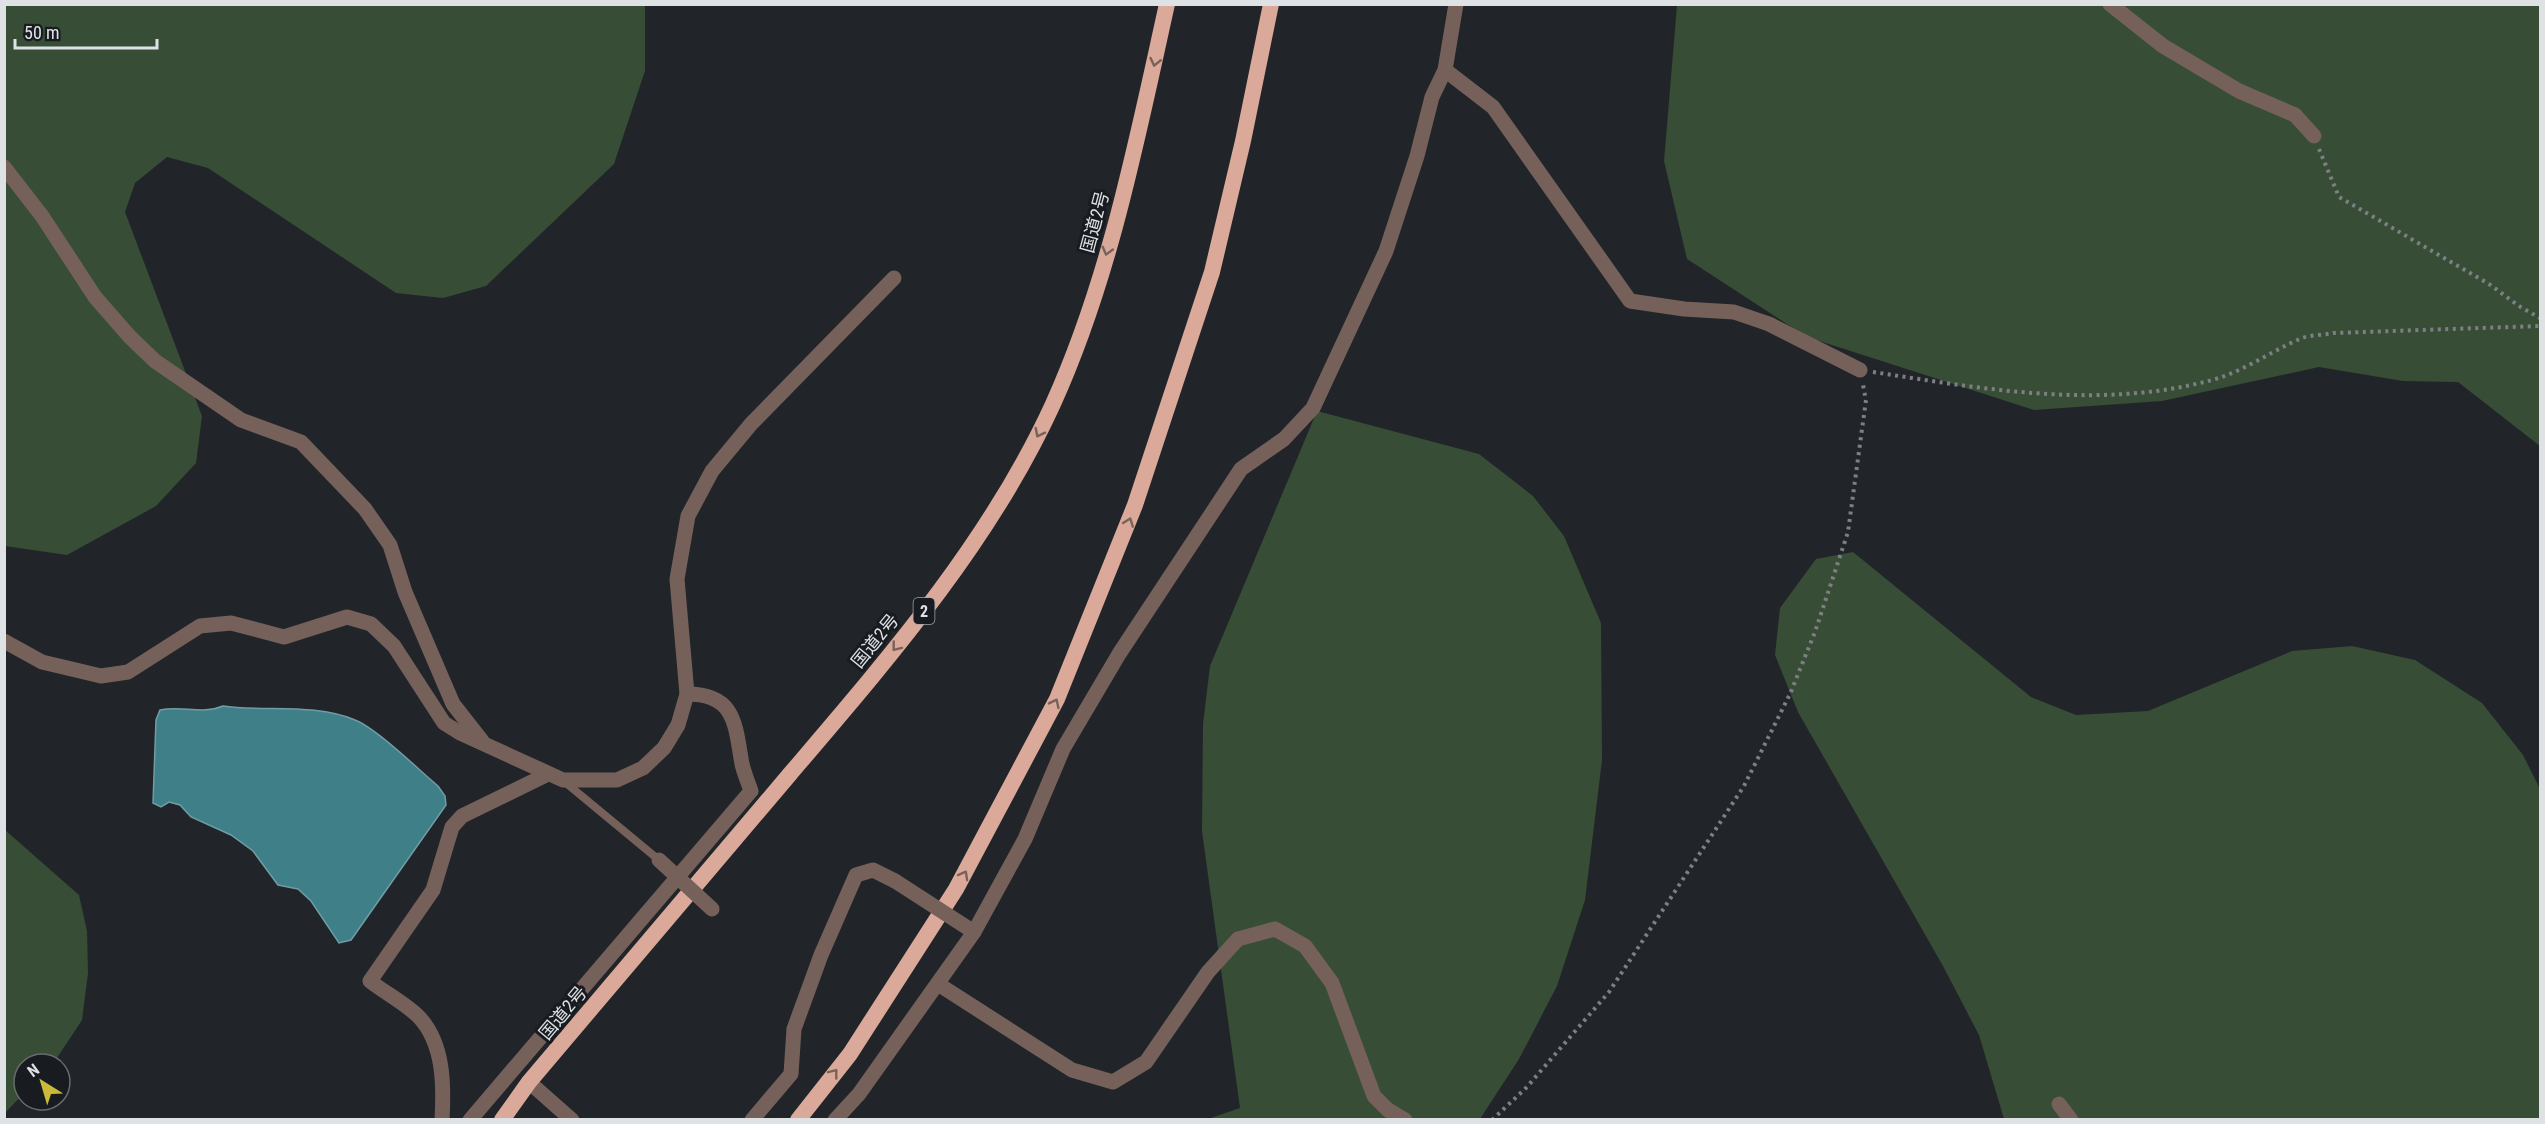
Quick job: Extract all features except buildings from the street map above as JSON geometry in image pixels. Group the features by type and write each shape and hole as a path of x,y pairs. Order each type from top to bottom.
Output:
{"highway":[{"name":"国道2号","path":"502,1119 529,1082 882,665 964,558 998,505 1052,406 1094,298 1137,142 1167,4"},
{"path":"798,1119 850,1054 956,889 1057,699 1135,505 1212,272 1243,141 1271,4"}],"street":[{"path":"835,1119 859,1094 974,932 1024,839 1063,749 1119,654 1241,469 1284,439 1313,408 1386,251 1417,156 1432,97 1445,70 1456,4"},
{"path":"2110,4 2163,46 2239,91 2295,115 2314,136"},
{"path":"1445,70 1493,107 1630,301 1684,309 1734,312 1769,324 1860,370"},
{"path":"4,167 42,216 95,297 147,353 199,393 241,420 301,442 365,509 390,545 405,592 453,704 482,741"},
{"path":"4,641 42,662 101,676 128,672 200,627 231,623 284,636 347,616 370,624 394,646 444,723 556,777 617,780 643,768 664,748 678,725 687,694 677,579 688,516 712,471 752,424 894,278"},
{"path":"470,1119 751,791 742,766 738,732 730,713 718,700 707,694 687,694"},
{"path":"442,1119 444,1082 430,1032 418,1016 370,981 433,890 452,827 462,816 556,777"},
{"path":"659,860 712,909"},
{"path":"752,1119 790,1074 794,1029 820,955 856,875 873,870 895,881 974,932"},
{"path":"938,984 1072,1070 1113,1082 1146,1062 1208,972 1238,939 1275,928 1305,946 1332,983 1374,1096 1388,1110 1405,1119"},
{"path":"529,1082 572,1119"},
{"path":"2059,1104 2071,1119"}],"lane":[{"path":"556,777 659,860"}],"path":[{"path":"2314,136 2339,197 2489,284 2519,306 2541,318"},
{"path":"1492,1119 1526,1088 1609,992 1744,786 1790,694 1815,632 1848,532 1866,400 1860,370 2007,392 2113,394 2151,392 2211,380 2248,368 2303,338 2333,333 2541,326"}],"green space":[{"path":"5,5 645,5 645,71 614,164 486,286 443,298 396,293 208,168 167,157 135,183 125,212 202,416 196,463 156,506 67,555 5,546"},
{"path":"1677,5 2540,5 2540,446 2458,382 2403,381 2319,367 2162,401 2034,410 1807,337 1687,259 1664,161"},
{"path":"1317,411 1479,454 1533,496 1564,536 1601,623 1602,760 1585,900 1557,986 1519,1059 1480,1119 1205,1120 1240,1108 1202,831 1203,724 1210,666"},
{"path":"1853,552 2031,697 2076,715 2148,711 2292,651 2352,646 2415,660 2482,703 2523,755 2540,789 2540,1119 2004,1119 1979,1035 1943,966 1798,712 1775,655 1780,608 1816,559"},
{"path":"5,830 79,895 87,931 88,973 82,1020 61,1052 12,1052 12,1106 5,1113"}],"water":[{"path":"223,706 323,711 355,720 374,731 397,750 438,786 445,796 446,805 351,940 339,943 311,901 298,889 278,885 253,851 231,835 191,817 180,805 169,802 161,807 153,803 156,720 160,710 207,710"}]}
